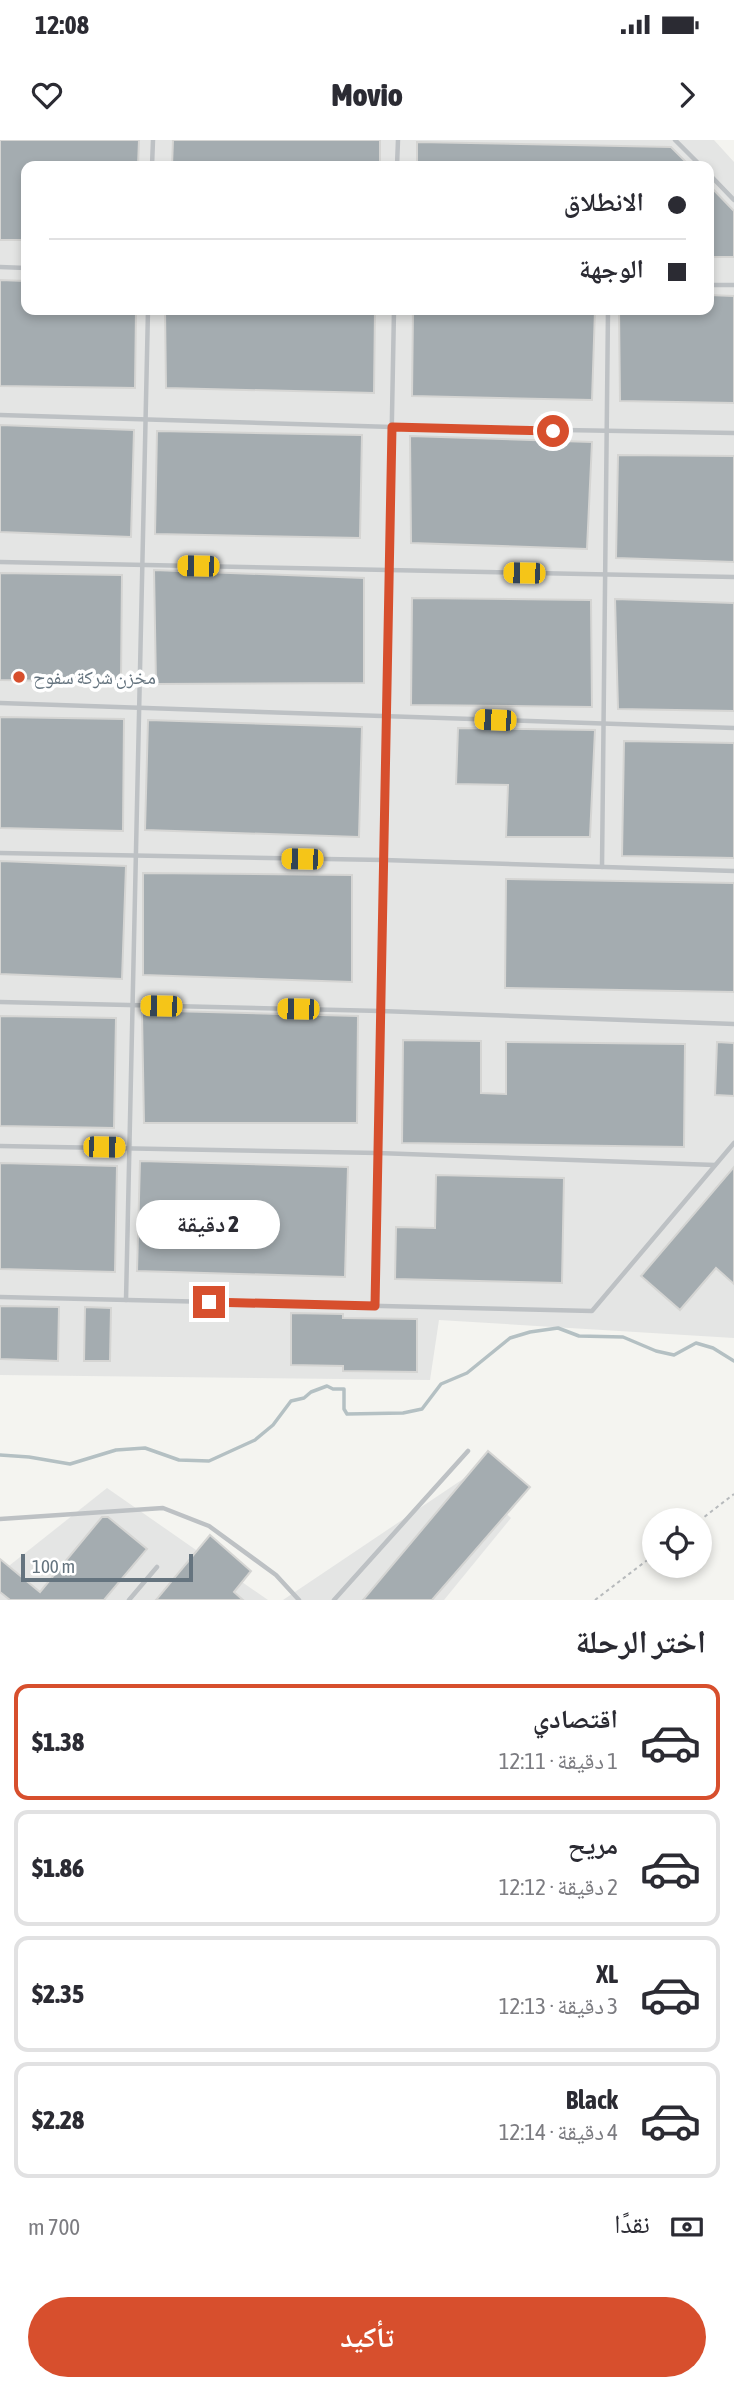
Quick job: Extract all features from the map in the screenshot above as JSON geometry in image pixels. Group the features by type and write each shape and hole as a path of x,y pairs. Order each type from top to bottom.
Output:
{"lane":[{"path":"152,161 153,140"},
{"path":"397,161 398,140"},
{"path":"675,140 696,161"},
{"path":"714,179 734,200"},
{"path":"0,267 21,268"},
{"path":"714,285 734,285"},
{"path":"126,1300 148,315"},
{"path":"375,1306 394,315"},
{"path":"602,867 608,315"},
{"path":"0,415 392,427 734,433"},
{"path":"0,562 734,577"},
{"path":"0,703 734,728"},
{"path":"0,853 384,860 734,871"},
{"path":"0,1002 381,1011 734,1024"},
{"path":"0,1297 592,1311 734,1143"},
{"path":"0,1146 378,1153 715,1166"},
{"path":"334,1600 468,1451"},
{"path":"1,1520 163,1508 209,1526 276,1574 299,1600"},
{"path":"129,1600 157,1567"}],"path":[{"path":"712,1511 734,1494"},
{"path":"595,1600 642,1564"}],"shaded area":[{"path":"0,140 714,140 734,162 734,1338 439,1320 430,1380 0,1375"},
{"path":"466,1477 511,1518 444,1600 283,1600"},
{"path":"107,1488 268,1600 0,1600 0,1573"}],"building":[{"path":"0,140 139,140 138,161 21,161 21,240 0,240"},
{"path":"173,140 380,140 380,161 172,161"},
{"path":"417,142 671,147 685,161 417,161"},
{"path":"714,190 734,211 734,257 714,257"},
{"path":"0,280 21,281 21,315 136,315 135,388 0,386"},
{"path":"714,295 734,296 734,403 620,401 619,315 714,315"},
{"path":"165,315 375,315 374,393 166,388"},
{"path":"413,315 595,315 592,400 412,396"},
{"path":"0,425 134,430 131,537 0,532"},
{"path":"157,431 362,435 360,538 155,534"},
{"path":"410,436 592,442 587,549 411,543"},
{"path":"618,455 734,456 734,562 616,558"},
{"path":"154,570 364,578 364,683 156,684"},
{"path":"0,573 122,575 121,682 0,680"},
{"path":"412,598 591,600 592,707 411,705"},
{"path":"615,599 734,603 734,711 618,709"},
{"path":"0,717 124,719 123,831 0,828"},
{"path":"148,720 362,727 359,837 145,830"},
{"path":"458,728 595,730 590,837 506,837 508,785 456,784"},
{"path":"624,741 734,743 734,858 622,856"},
{"path":"0,861 126,866 122,979 0,974"},
{"path":"143,873 352,875 352,982 143,975"},
{"path":"506,879 734,883 734,992 505,988"},
{"path":"170,1011 358,1016 357,1123 144,1123 142,1014"},
{"path":"0,1016 116,1018 114,1128 0,1126"},
{"path":"403,1040 481,1041 481,1093 506,1094 506,1042 685,1044 684,1147 402,1143"},
{"path":"717,1042 734,1043 734,1096 715,1095"},
{"path":"140,1161 348,1167 345,1277 137,1271"},
{"path":"0,1163 117,1166 115,1272 0,1269"},
{"path":"734,1167 734,1284 716,1268 680,1310 641,1276"},
{"path":"436,1175 564,1178 562,1283 395,1279 396,1227 435,1228"},
{"path":"0,1306 59,1307 58,1361 0,1359"},
{"path":"85,1307 111,1308 110,1361 84,1361"},
{"path":"291,1313 343,1314 343,1318 417,1319 417,1372 343,1371 343,1366 291,1365"},
{"path":"488,1451 530,1487 432,1600 363,1600"},
{"path":"102,1517 108,1517 147,1549 104,1600 10,1600 0,1592 0,1559 40,1592"},
{"path":"210,1535 251,1571 234,1592 243,1600 156,1600"}],"waterway":[{"path":"0,1455 70,1464 116,1450 145,1448 179,1460 209,1461 255,1440 273,1425 291,1401 304,1398 311,1392 327,1386 344,1389 344,1409 347,1414 403,1413 422,1409 441,1384 467,1373 510,1338 558,1328 579,1336 623,1337 656,1351 674,1355 696,1343 713,1348 734,1361"}],"place":[{"name":"مخزن شركة سفوح","path":"19,677"}],"route":[{"path":"209,1302 375,1306 392,427 553,431"}]}
